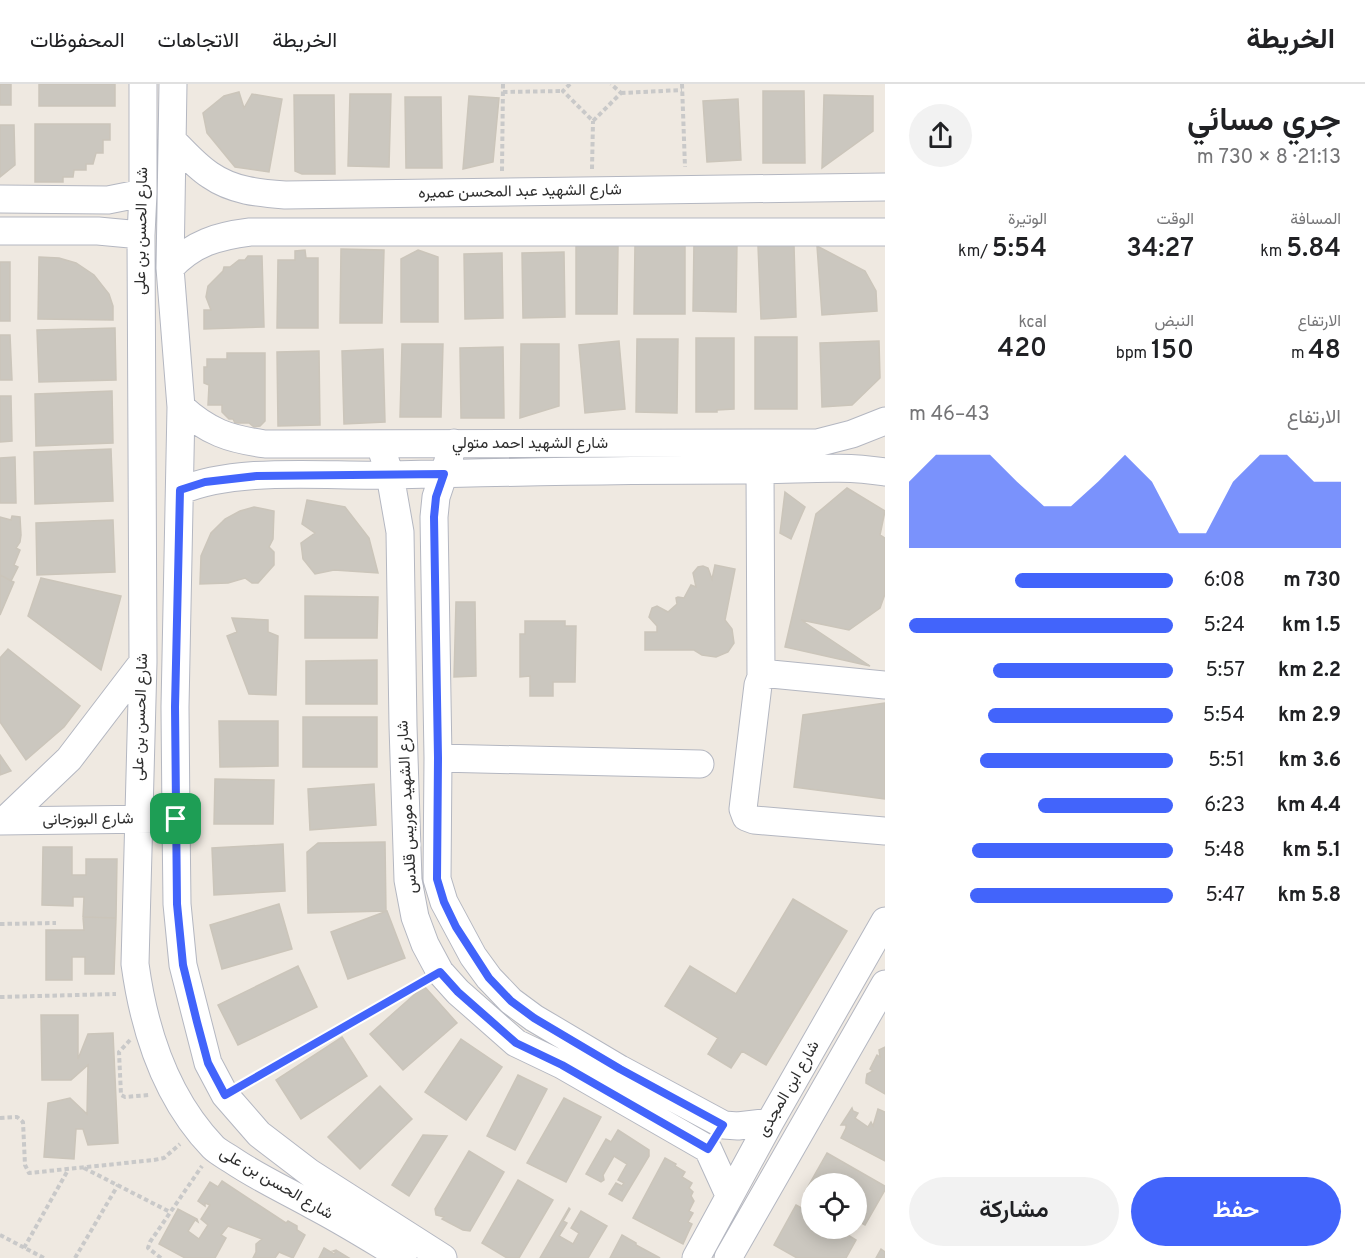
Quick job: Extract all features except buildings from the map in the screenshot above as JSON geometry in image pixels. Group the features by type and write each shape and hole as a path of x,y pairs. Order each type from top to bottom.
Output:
{"street":[{"name":"شارع الحسن بن على","path":"143,84 141,235 143,662 135,964 139,993 152,1044 172,1088 206,1138 251,1173 312,1204 403,1258"},
{"name":"شارع الحسن بن على","path":"173,84 170,268 181,407 175,707 176,819 177,904 183,965 208,1063 225,1095 259,1134 310,1173 442,1258"},
{"name":"شارع الشهيد عبد المحسن عميره","path":"172,140 209,175 228,185 254,193 285,195 885,187"},
{"path":"0,199 108,200 143,193"},
{"path":"0,231 98,231 141,235"},
{"path":"170,268 198,245 223,235 250,232 885,232"},
{"name":"شارع الشهيد احمد متولي","path":"181,407 197,422 214,432 228,438 265,444 454,443 817,455 850,467 885,472"},
{"name":"شارع الشهيد احمد متولي","path":"180,490 205,482 257,476 760,470 817,455 852,435 885,421"},
{"name":"شارع الشهيد موريس قلدس","path":"454,443 436,497 434,517 438,758 437,879 444,902 461,937 489,978 511,1001 534,1018 620,1069 723,1125"},
{"name":"شارع الشهيد موريس قلدس","path":"380,445 390,475 400,532 408,880 415,917 425,944 440,972 458,992 516,1043 562,1065 708,1149"},
{"path":"760,470 761,677 758,685 743,809 746,817 753,820 885,831"},
{"path":"2,821 69,759 143,662"},
{"path":"761,677 771,674 885,685"},
{"path":"438,758 700,764"},
{"name":"شارع البوزجانى","path":"2,821 176,819"},
{"path":"408,880 437,879"},
{"name":"شارع ابن المجدى","path":"696,1258 729,1195 885,921"},
{"name":"شارع ابن المجدى","path":"728,1258 885,984"},
{"path":"729,1195 708,1149 723,1125 738,1126 770,1122"}],"path":[{"path":"502,192 503,84"},
{"path":"563,92 570,84"},
{"path":"611,84 621,93"},
{"path":"682,84 686,190"},
{"path":"591,191 594,121 621,93 682,90"},
{"path":"503,92 563,92 594,121"},
{"path":"0,924 56,922"},
{"path":"225,1095 440,972"},
{"path":"0,997 139,993"},
{"path":"148,1028 126,1043 119,1052 121,1095 125,1097 147,1096 172,1088"},
{"path":"0,1118 17,1116 22,1122 26,1165 29,1173 154,1161 206,1138"},
{"path":"161,1258 148,1248 150,1242 170,1212 206,1138"},
{"path":"83,1168 170,1212"},
{"path":"24,1248 68,1169"},
{"path":"75,1258 118,1185"},
{"path":"0,1235 44,1258"}],"route":[{"path":"444,474 436,497 434,517 438,758 437,879 444,902 473,956 489,978 511,1001 534,1018 620,1069 723,1125 708,1149 562,1065 516,1043 489,1021 440,972 225,1095 208,1063 183,965 177,904 176,819 175,707 180,490 205,482 257,476 444,474"}]}
